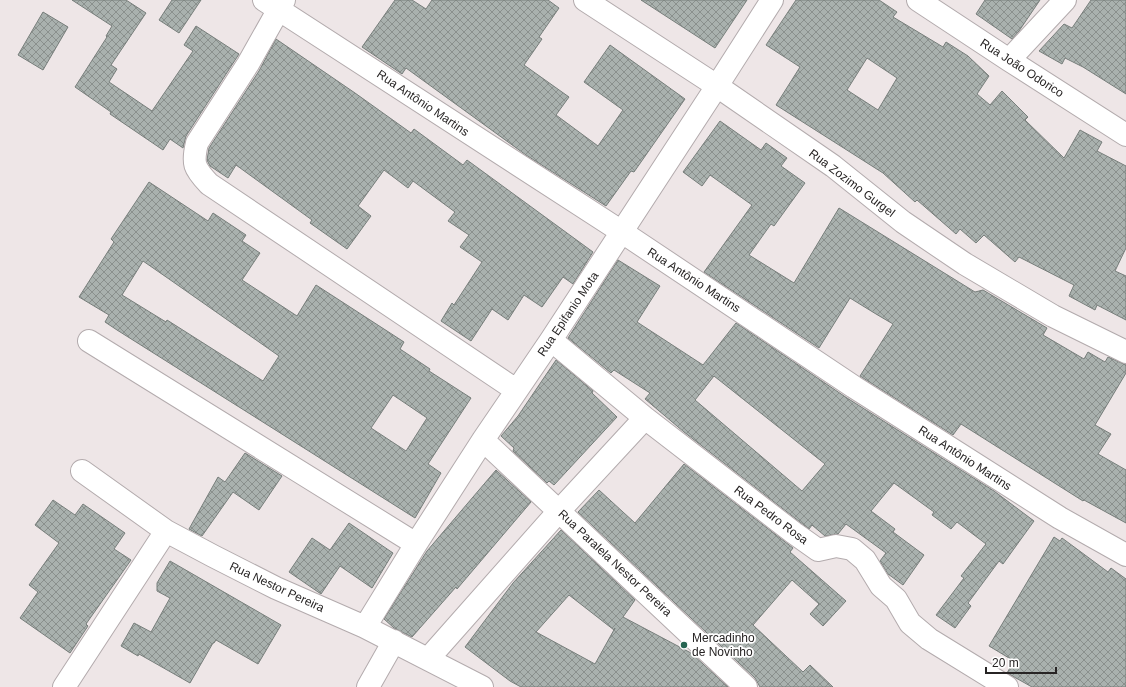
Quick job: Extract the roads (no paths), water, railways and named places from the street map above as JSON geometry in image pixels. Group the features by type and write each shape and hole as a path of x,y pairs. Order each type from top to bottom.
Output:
{"street":[{"name":"Rua Zozimo Gurgel","path":"585,0 717,86 832,166 903,222 965,264 1053,316 1126,352"},
{"name":"Rua Epifanio Mota","path":"365,627 483,440 622,232 772,0"},
{"name":"Rua João Odorico","path":"918,0 1126,135"},
{"path":"1009,60 1064,0"},
{"path":"276,3 248,64 198,143 194,157 195,166 200,175 209,184 516,390"},
{"name":"Rua Antônio Martins","path":"276,3 488,146 622,232 879,403 1060,518 1126,555"},
{"name":"Rua Pedro Rosa","path":"551,340 645,418 818,550 836,546 852,550 865,560 881,586 896,599 910,623 929,639 1007,687"},
{"path":"89,341 416,544"},
{"path":"428,659 559,510 645,418"},
{"name":"Rua Paralela Nestor Pereira","path":"483,440 746,687"},
{"name":"Rua Nestor Pereira","path":"82,471 166,531 276,588 365,627 482,687"},
{"path":"64,687 166,531"},
{"path":"368,687 394,642"}],"place":[{"name":"Mercadinho de Novinho","path":"684,645"}]}
